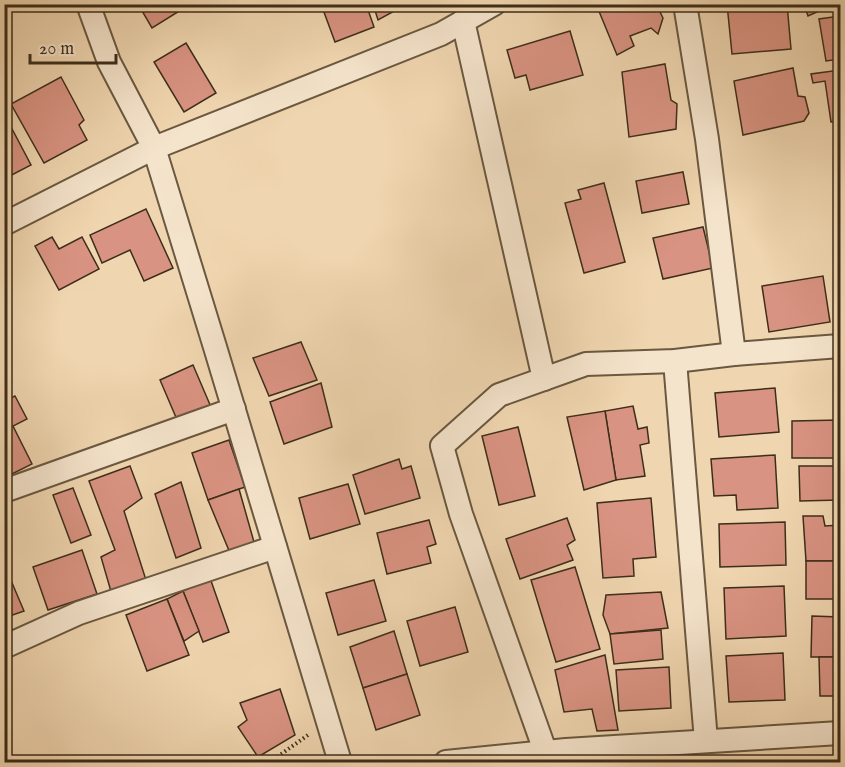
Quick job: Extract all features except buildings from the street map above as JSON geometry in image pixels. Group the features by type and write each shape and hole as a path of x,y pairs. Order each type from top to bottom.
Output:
{"street":[{"path":"88,4 109,62 154,148 340,762"},
{"path":"4,224 154,148 441,34 495,4"},
{"path":"685,4 707,139 734,354"},
{"path":"463,21 544,379"},
{"path":"548,757 461,514 442,446 499,395 586,364 675,361 840,346"},
{"path":"675,361 706,741"},
{"path":"4,491 234,409"},
{"path":"4,647 80,613 275,547"},
{"path":"446,762 548,757 706,741 840,733"}],"path":[{"path":"270,762 327,720"}]}
